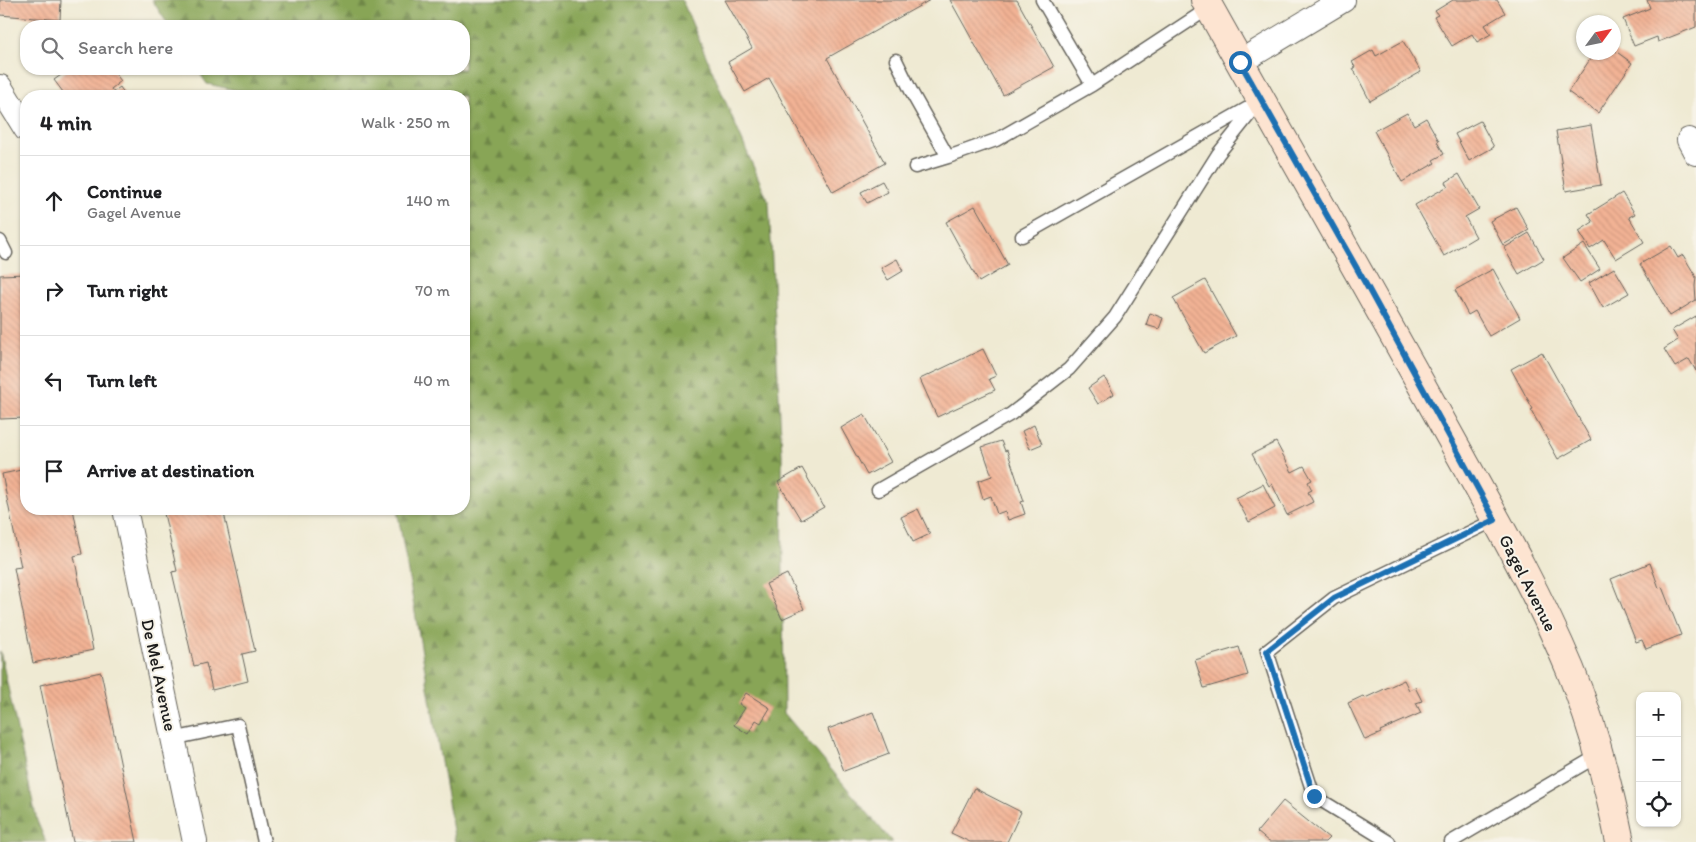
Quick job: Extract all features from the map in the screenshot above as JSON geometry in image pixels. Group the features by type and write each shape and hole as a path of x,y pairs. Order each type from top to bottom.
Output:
{"street":[{"path":"1240,62 1343,0"},
{"name":"Gagel Avenue","path":"1207,4 1368,288 1495,520 1552,629 1571,671 1599,755 1620,842"},
{"path":"0,87 20,119"},
{"name":"De Mel Avenue","path":"126,515 195,842"}],"lane":[{"path":"1042,0 1092,85"},
{"path":"915,167 996,140 1092,85 1207,4"},
{"path":"896,60 913,95 948,157"},
{"path":"1022,236 1261,100"},
{"path":"878,490 1011,414 1069,369 1115,317 1218,154 1261,100"},
{"path":"0,241 6,253"},
{"path":"1389,842 1314,796 1267,651 1334,598 1495,520"},
{"path":"172,739 238,725 264,842"},
{"path":"1451,842 1599,755"}],"green space":[{"path":"152,0 682,0 769,203 782,454 784,713 892,842 455,842 398,515 470,515 470,90 236,90 207,84 201,75 470,75 470,20 165,20"},
{"path":"0,651 37,821 46,842 0,842"}],"building":[{"path":"0,0 61,0 60,20 0,15"},
{"path":"725,0 930,0 827,58 885,163 833,192 769,78 745,92 728,62 752,48"},
{"path":"950,0 1017,0 1054,67 1003,95"},
{"path":"1453,0 1497,0 1505,13 1485,25 1491,34 1477,42 1472,34 1452,46 1434,17 1438,15 1435,11"},
{"path":"1647,0 1696,0 1696,27 1658,42 1657,37 1634,46 1623,19 1650,8"},
{"path":"1403,41 1421,72 1370,101 1353,68 1355,67 1352,62 1373,50 1376,56"},
{"path":"1621,55 1632,63 1598,113 1568,92 1590,60 1621,60"},
{"path":"61,75 116,75 121,81 112,90 62,90 54,80"},
{"path":"1407,113 1414,125 1426,118 1444,154 1433,160 1435,163 1402,182 1374,131"},
{"path":"1480,121 1494,147 1469,161 1455,134"},
{"path":"1591,125 1601,185 1566,191 1556,131"},
{"path":"1459,174 1479,209 1465,217 1476,237 1444,256 1415,205 1448,186 1446,182"},
{"path":"882,181 888,192 867,203 861,192"},
{"path":"1622,193 1635,214 1629,217 1644,242 1616,259 1604,240 1590,249 1579,231 1593,222 1588,214"},
{"path":"975,206 1008,265 979,282 946,222"},
{"path":"1516,207 1529,230 1503,245 1490,221"},
{"path":"1529,233 1544,259 1519,274 1504,248"},
{"path":"1584,244 1600,269 1580,282 1563,258"},
{"path":"1671,246 1678,258 1683,255 1696,277 1696,300 1670,316 1640,264"},
{"path":"897,259 903,271 888,280 881,268"},
{"path":"1614,268 1629,293 1603,308 1589,283"},
{"path":"1493,269 1520,318 1489,336 1475,311 1468,315 1455,290"},
{"path":"20,274 20,418 0,419 0,275"},
{"path":"1205,280 1236,336 1204,353 1173,298"},
{"path":"1150,313 1163,318 1159,329 1146,325"},
{"path":"1696,316 1696,371 1689,359 1675,367 1664,349 1678,340 1672,330"},
{"path":"983,349 996,376 989,379 995,390 937,417 920,379"},
{"path":"1542,352 1591,440 1558,459 1511,369"},
{"path":"1104,377 1114,394 1098,404 1088,388"},
{"path":"864,414 891,462 867,475 841,428"},
{"path":"1034,425 1042,444 1030,449 1022,431"},
{"path":"1001,441 1005,451 1007,450 1024,501 1021,502 1025,514 1008,520 1005,511 997,514 991,496 983,499 978,481 992,476 982,447"},
{"path":"1276,442 1292,472 1304,466 1312,480 1308,482 1312,490 1308,492 1313,502 1287,515 1272,484 1269,486 1252,454"},
{"path":"802,468 824,507 801,520 778,482"},
{"path":"20,470 20,515 74,515 82,554 74,556 93,650 33,663 14,568 21,567 2,474"},
{"path":"1263,484 1275,508 1249,522 1236,498"},
{"path":"918,509 930,534 913,542 901,517"},
{"path":"164,515 224,515 255,651 242,654 248,681 212,690 206,663 194,666 172,572 177,571"},
{"path":"1650,563 1659,588 1662,587 1681,635 1646,649 1642,640 1636,642 1611,579"},
{"path":"787,574 804,609 782,619 766,584"},
{"path":"1239,647 1248,675 1204,688 1195,660"},
{"path":"101,672 137,842 73,842 40,685"},
{"path":"1404,680 1409,690 1415,687 1422,701 1416,703 1421,713 1380,731 1381,733 1365,740 1348,703 1363,696 1365,698"},
{"path":"746,693 770,708 761,723 756,720 748,734 734,725 745,708 739,704"},
{"path":"873,712 889,754 844,771 828,729"},
{"path":"974,788 1021,812 1007,842 970,842 951,833"},
{"path":"1283,801 1329,838 1325,842 1269,842 1257,832"}],"route":[{"path":"1240,62 1368,288 1495,520 1334,598 1267,651 1314,796"}]}
